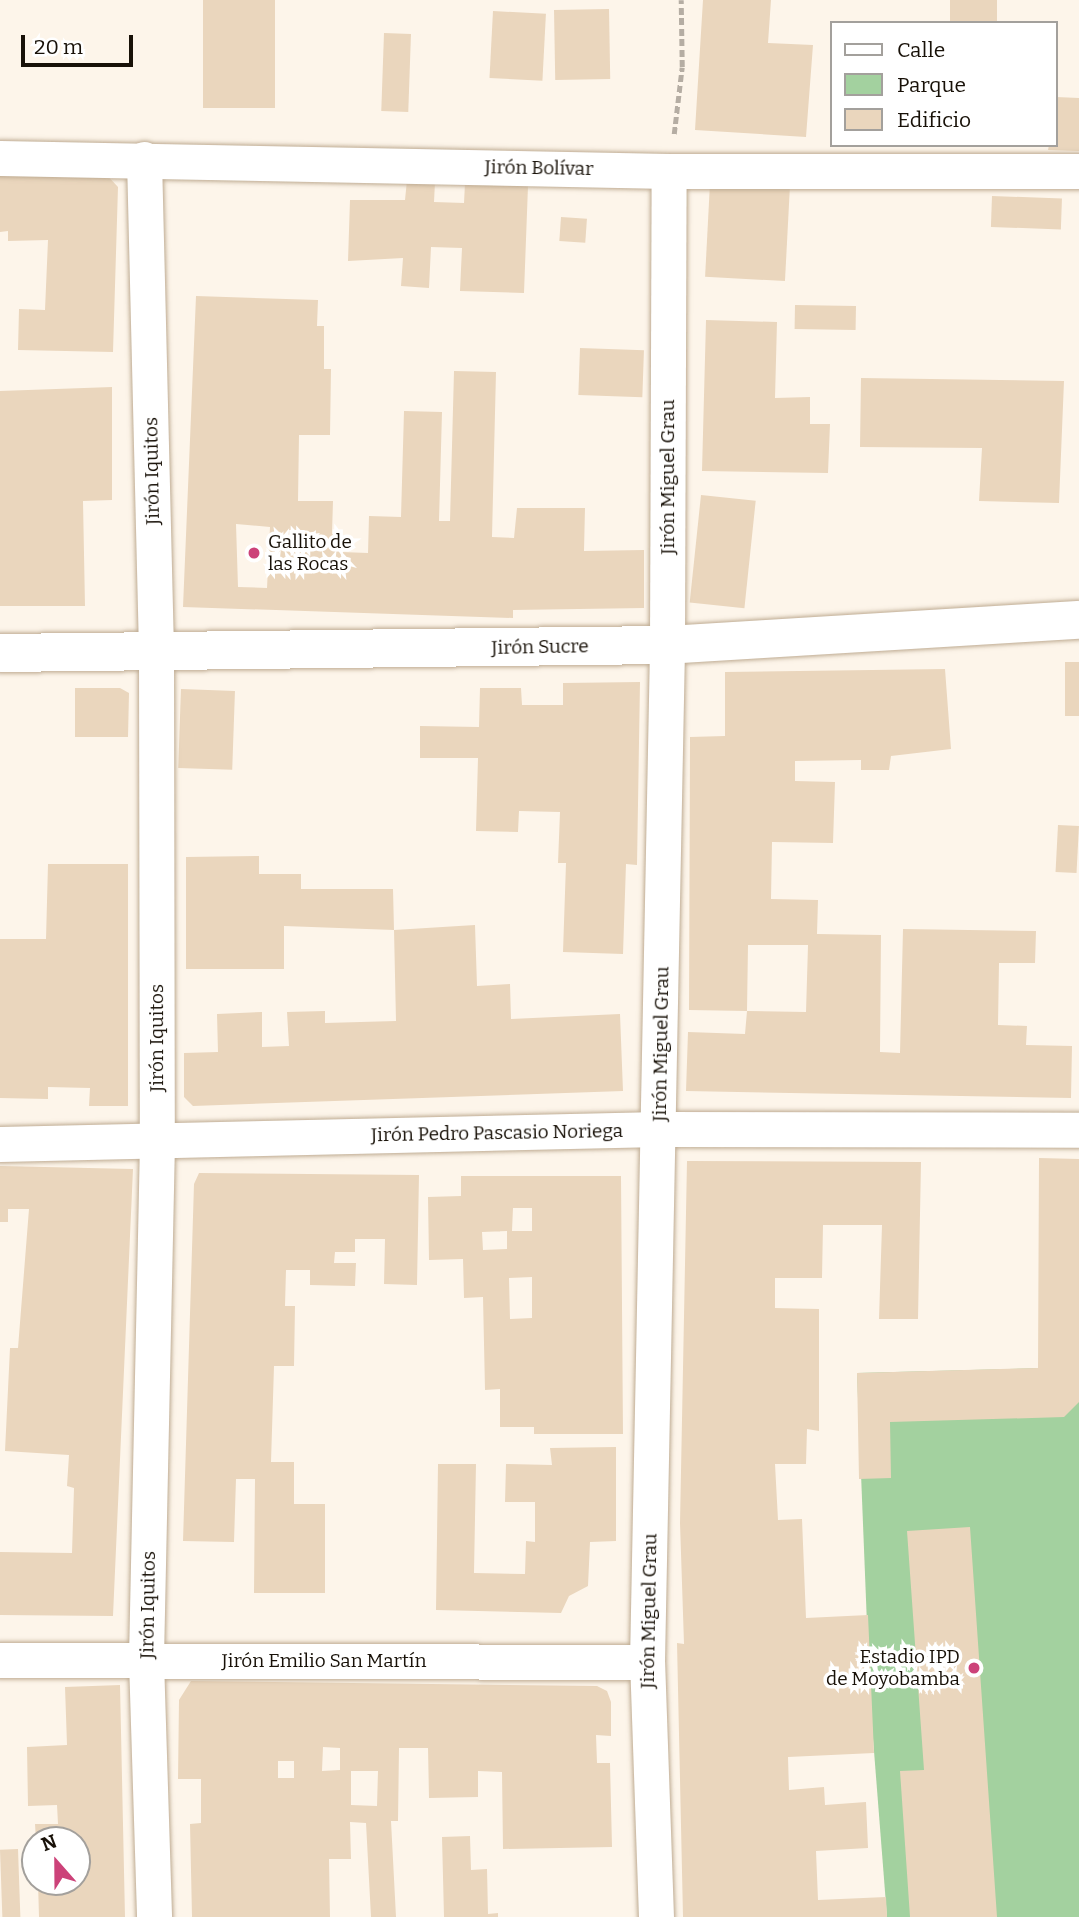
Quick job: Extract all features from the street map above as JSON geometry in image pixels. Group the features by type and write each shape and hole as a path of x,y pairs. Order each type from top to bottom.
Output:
{"street":[{"name":"Jirón Bolívar","path":"0,158 669,171 1079,171"},
{"name":"Jirón Iquitos","path":"144,159 156,652 157,1142 146,1660 155,1917"},
{"name":"Jirón Miguel Grau","path":"656,1917 647,1661 660,1129 667,645 669,171"},
{"name":"Jirón Sucre","path":"0,653 667,645 1079,620"},
{"name":"Jirón Pedro Pascasio Noriega","path":"0,1144 660,1129 1079,1130"},
{"name":"Jirón Emilio San Martín","path":"0,1660 647,1661"}],"path":[{"path":"669,171 682,67 681,0"}],"green space":[{"name":"Estadio IPD de Moyobamba","path":"1079,1367 1079,1917 887,1917 870,1700 857,1373"}],"building":[{"path":"203,0 275,0 275,108 203,108"},
{"path":"703,0 771,0 768,43 813,45 806,137 695,130"},
{"path":"950,0 997,0 997,21 950,21"},
{"path":"609,9 610,79 555,80 554,10"},
{"path":"493,11 546,14 542,81 489,78"},
{"path":"384,33 411,34 408,112 381,111"},
{"path":"1058,97 1079,98 1079,151 1048,150 1049,147 1058,147"},
{"path":"105,173 118,187 113,352 18,350 19,309 45,310 48,240 8,241 8,231 0,232 0,175"},
{"path":"407,180 435,182 434,202 464,203 465,183 528,186 524,293 460,291 462,248 431,247 429,288 401,286 403,258 348,261 350,200 405,200"},
{"path":"710,183 790,187 785,281 705,277"},
{"path":"992,196 1062,198 1061,229 991,227"},
{"path":"561,217 587,219 585,243 559,241"},
{"path":"196,296 318,300 317,326 324,326 324,369 331,369 330,435 299,435 298,501 333,501 332,534 342,534 341,552 368,553 369,516 401,517 404,411 442,412 439,521 450,521 454,371 496,372 492,537 514,538 517,508 585,508 584,551 644,550 644,608 513,610 513,618 183,607","holes":["236,524 270,527 267,588 238,587"]},
{"path":"795,305 856,306 856,330 795,329"},
{"path":"706,320 777,322 775,398 810,397 810,424 830,424 828,473 702,471"},
{"path":"580,348 644,350 642,397 578,395"},
{"path":"861,378 1064,381 1059,503 979,501 982,448 860,447"},
{"path":"112,387 112,500 83,501 85,606 0,606 0,391"},
{"path":"701,495 756,501 744,608 690,602"},
{"path":"1065,662 1079,662 1079,716 1065,716"},
{"path":"945,669 951,749 891,756 889,770 861,770 861,760 795,761 795,781 835,782 833,843 772,842 771,899 818,900 817,934 881,935 880,1052 900,1053 903,929 1036,931 1035,963 999,963 998,1025 1027,1026 1026,1045 1072,1046 1071,1098 686,1091 688,1032 745,1034 747,1011 689,1010 690,737 725,736 725,672","holes":["748,945 808,945 806,1012 747,1011"]},
{"path":"640,682 637,865 626,864 623,954 563,952 566,863 558,863 560,812 519,811 518,832 476,831 478,758 420,758 420,726 479,727 480,688 521,688 522,705 563,705 563,683"},
{"path":"75,688 120,688 129,693 128,737 75,737"},
{"path":"181,689 235,691 232,770 178,768"},
{"path":"1058,825 1079,826 1077,873 1056,872"},
{"path":"259,856 259,874 301,874 301,889 393,889 394,930 284,926 284,969 186,969 186,857"},
{"path":"48,864 128,864 128,1106 89,1106 90,1088 48,1087 48,1099 0,1098 0,939 46,939"},
{"path":"475,925 477,986 510,984 511,1019 620,1014 623,1091 193,1106 184,1097 184,1053 218,1052 217,1014 262,1012 262,1047 289,1046 287,1012 325,1011 325,1023 396,1021 394,930"},
{"path":"1039,1158 1079,1159 1079,1402 1064,1417 890,1422 891,1478 859,1479 857,1373 1038,1368"},
{"path":"687,1161 921,1162 918,1319 879,1319 882,1225 823,1225 822,1278 775,1278 775,1308 819,1309 819,1431 807,1429 806,1464 775,1464 778,1520 802,1519 806,1618 868,1615 874,1753 788,1757 789,1790 824,1787 825,1805 866,1802 868,1848 816,1851 818,1900 886,1897 887,1917 683,1917 677,1643 684,1644 680,1523"},
{"path":"0,1166 133,1169 113,1616 0,1615 0,1552 72,1553 74,1488 67,1486 69,1455 5,1451 10,1348 18,1348 29,1209 8,1209 8,1222 0,1222"},
{"path":"199,1173 419,1175 417,1285 384,1284 385,1239 355,1239 355,1252 335,1252 334,1263 356,1263 355,1286 310,1285 310,1270 286,1270 285,1306 295,1306 294,1366 274,1366 271,1462 294,1462 294,1504 325,1504 325,1593 254,1593 255,1479 236,1479 234,1542 183,1541 194,1184"},
{"path":"461,1176 621,1176 623,1434 534,1434 534,1427 500,1427 500,1389 485,1390 483,1297 464,1298 463,1259 429,1260 428,1197 461,1196","holes":["513,1208 532,1208 532,1231 512,1231","507,1231 507,1249 483,1250 482,1232","532,1277 532,1318 510,1319 509,1278"]},
{"path":"616,1447 616,1541 590,1542 588,1586 569,1596 561,1613 436,1610 438,1464 476,1464 474,1573 525,1574 526,1541 535,1542 535,1502 505,1502 506,1464 552,1465 550,1448"},
{"path":"970,1527 997,1917 910,1917 900,1771 924,1770 907,1531"},
{"path":"191,1681 597,1686 607,1691 611,1702 611,1736 596,1735 597,1763 610,1763 612,1847 503,1849 502,1772 478,1771 478,1797 429,1798 428,1748 399,1748 398,1821 391,1821 396,1917 371,1917 366,1823 350,1822 351,1859 329,1859 330,1917 192,1917 190,1824 201,1823 201,1779 178,1779 179,1700","holes":["323,1747 340,1748 340,1770 322,1771","278,1761 294,1761 294,1778 278,1778","351,1771 378,1771 377,1806 351,1805"]},
{"path":"120,1685 125,1917 39,1917 38,1896 91,1896 91,1826 35,1826 58,1824 57,1805 28,1806 27,1747 67,1745 65,1687"},
{"path":"470,1836 471,1870 487,1869 488,1914 498,1913 498,1917 444,1917 442,1837"},
{"path":"18,1849 20,1917 2,1917 0,1850"}],"place":[{"name":"Gallito de las Rocas","path":"254,553"},
{"name":"Estadio IPD de Moyobamba","path":"974,1668"}]}
